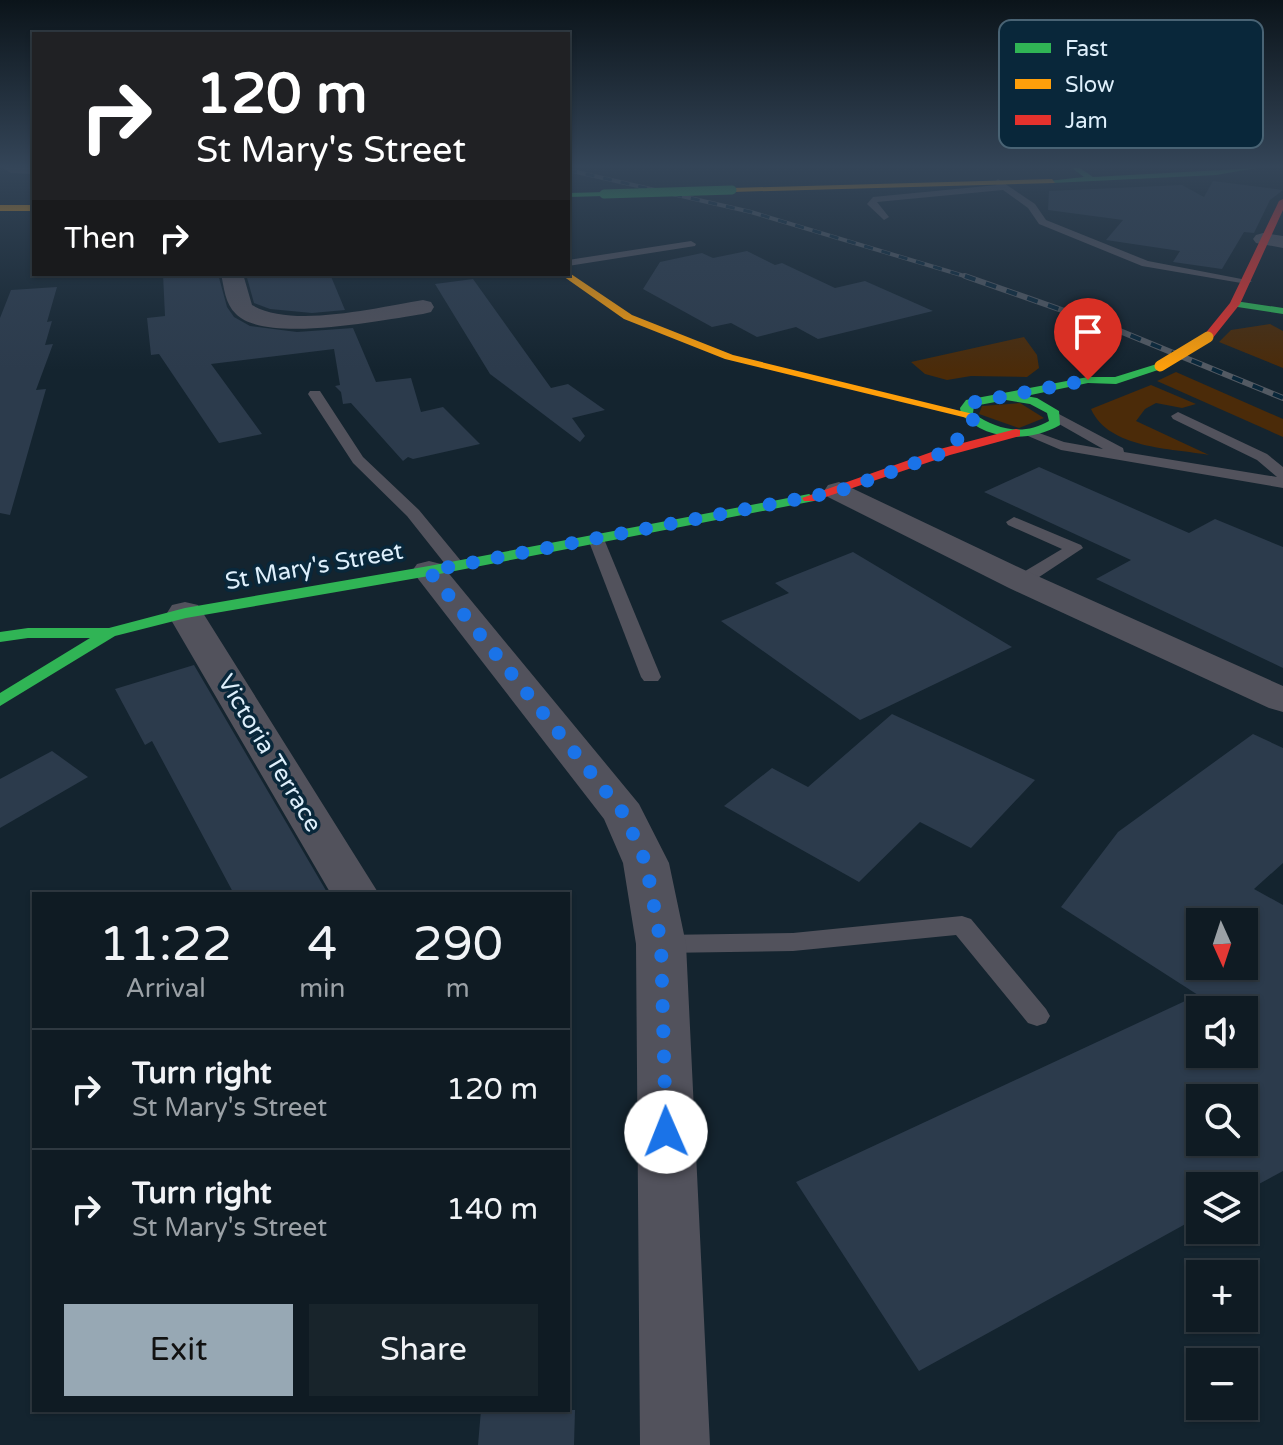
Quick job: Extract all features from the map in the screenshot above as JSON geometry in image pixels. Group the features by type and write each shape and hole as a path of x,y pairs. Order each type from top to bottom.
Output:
{"main road":[{"path":"970,417 966,408 970,403 1088,380 1116,381 1160,366 1208,337 1235,304 1273,240"},
{"path":"568,276 628,317 729,357 970,417 991,429 1022,433"},
{"path":"1235,304 1283,310"},
{"path":"828,381 998,396 1064,409 1107,391 1116,381"},
{"name":"St Mary's Street","path":"109,633 185,613 442,568 839,491 948,451 1050,427 1064,409"},
{"path":"948,451 970,417"},
{"path":"0,637 28,633 109,633"},
{"path":"0,701 109,633"}],"street":[{"path":"233,276 243,309 255,318 279,322 312,321 420,301 435,331"},
{"path":"839,491 1021,581 1283,700"},
{"path":"442,568 624,814 646,863 661,944 675,1445"},
{"name":"Victoria Terrace","path":"185,613 354,892"}],"lane":[{"path":"1075,235 1146,264 1247,281"},
{"path":"570,263 691,244"},
{"path":"315,394 358,460 413,513 442,568"},
{"path":"1064,409 1132,459"},
{"path":"1178,416 1262,457 1283,475"},
{"path":"1022,433 1061,446 1283,483"},
{"path":"1014,522 1075,548 1021,581"},
{"path":"596,539 651,677"},
{"path":"661,944 793,942 962,925 1037,1016"}],"shaded area":[{"path":"1270,324 1283,331 1283,368 1219,342 1231,330"},
{"path":"1024,337 1037,355 1039,368 1027,377 971,376 947,380 925,374 911,362"},
{"path":"1176,372 1283,419 1283,437 1157,381"},
{"path":"1151,385 1196,404 1182,408 1156,403 1145,409 1136,421 1209,455 1160,448 1126,439 1100,422 1091,409"},
{"path":"1020,403 1044,418 1019,428 979,414 982,406"}],"building":[{"path":"1110,235 1242,235 1222,269 1173,262 1180,251 1106,240"},
{"path":"747,251 775,265 782,263 835,288 865,281 933,311 818,339 796,327 757,337 731,323 712,327 643,289 660,262 702,253 713,258"},
{"path":"163,276 219,276 227,307 234,317 250,326 297,332 353,328 376,382 411,378 421,412 443,407 480,444 413,459 408,457 403,461 351,403 343,404 341,392 335,386 340,385 334,349 211,364 262,434 219,443 159,354 151,355 147,318 165,316"},
{"path":"247,276 331,276 345,310 312,313 270,309 254,303"},
{"path":"473,279 551,388 568,384 605,410 572,418 585,436 580,442 490,374 435,284"},
{"path":"57,287 47,322 52,321 45,345 53,344 36,390 46,389 10,515 0,513 0,318 11,290"},
{"path":"1039,467 1189,533 1215,519 1283,547 1283,668 1096,579 1131,560 984,492"},
{"path":"853,552 1012,647 860,720 721,621 789,593 775,583"},
{"path":"194,665 327,892 233,892 152,741 145,745 115,689"},
{"path":"892,714 1035,780 971,848 920,822 859,882 724,806 772,768 808,787"},
{"path":"1253,734 1283,748 1283,863 1254,889 1283,905 1283,1171 1258,1184 1258,1172 1186,1172 1186,1224 919,1371 796,1182 1186,1001 1186,1068 1258,1068 1258,996 1196,996 1061,907 1118,832"},
{"path":"52,751 88,777 0,828 0,779"},
{"path":"575,1410 574,1445 478,1445 481,1412"}],"railway":[{"path":"829,235 969,277"},
{"path":"965,276 969,277"},
{"path":"969,277 1110,327 1283,398"}],"traffic: fast":[{"path":"1235,304 1283,311"},
{"path":"1008,396 1088,380 1116,381 1160,366"},
{"path":"1006,396 1033,401 1053,411 1056,422 1034,432 1010,433 988,427 967,414 966,408 970,403 1006,396"},
{"path":"0,637 28,633 109,633 185,613 429,571 809,498"},
{"path":"0,701 109,633"}],"traffic: slow":[{"path":"568,276 628,317 729,357 967,414"},
{"path":"1160,366 1208,337"}],"traffic: jam":[{"path":"1208,337 1235,304 1267,235"},
{"path":"809,498 945,452 1016,433"}],"route":[{"path":"666,1132 661,944 646,863 624,814 429,571 839,491 948,451 973,420 967,414 966,408 970,403 1088,380"}]}
